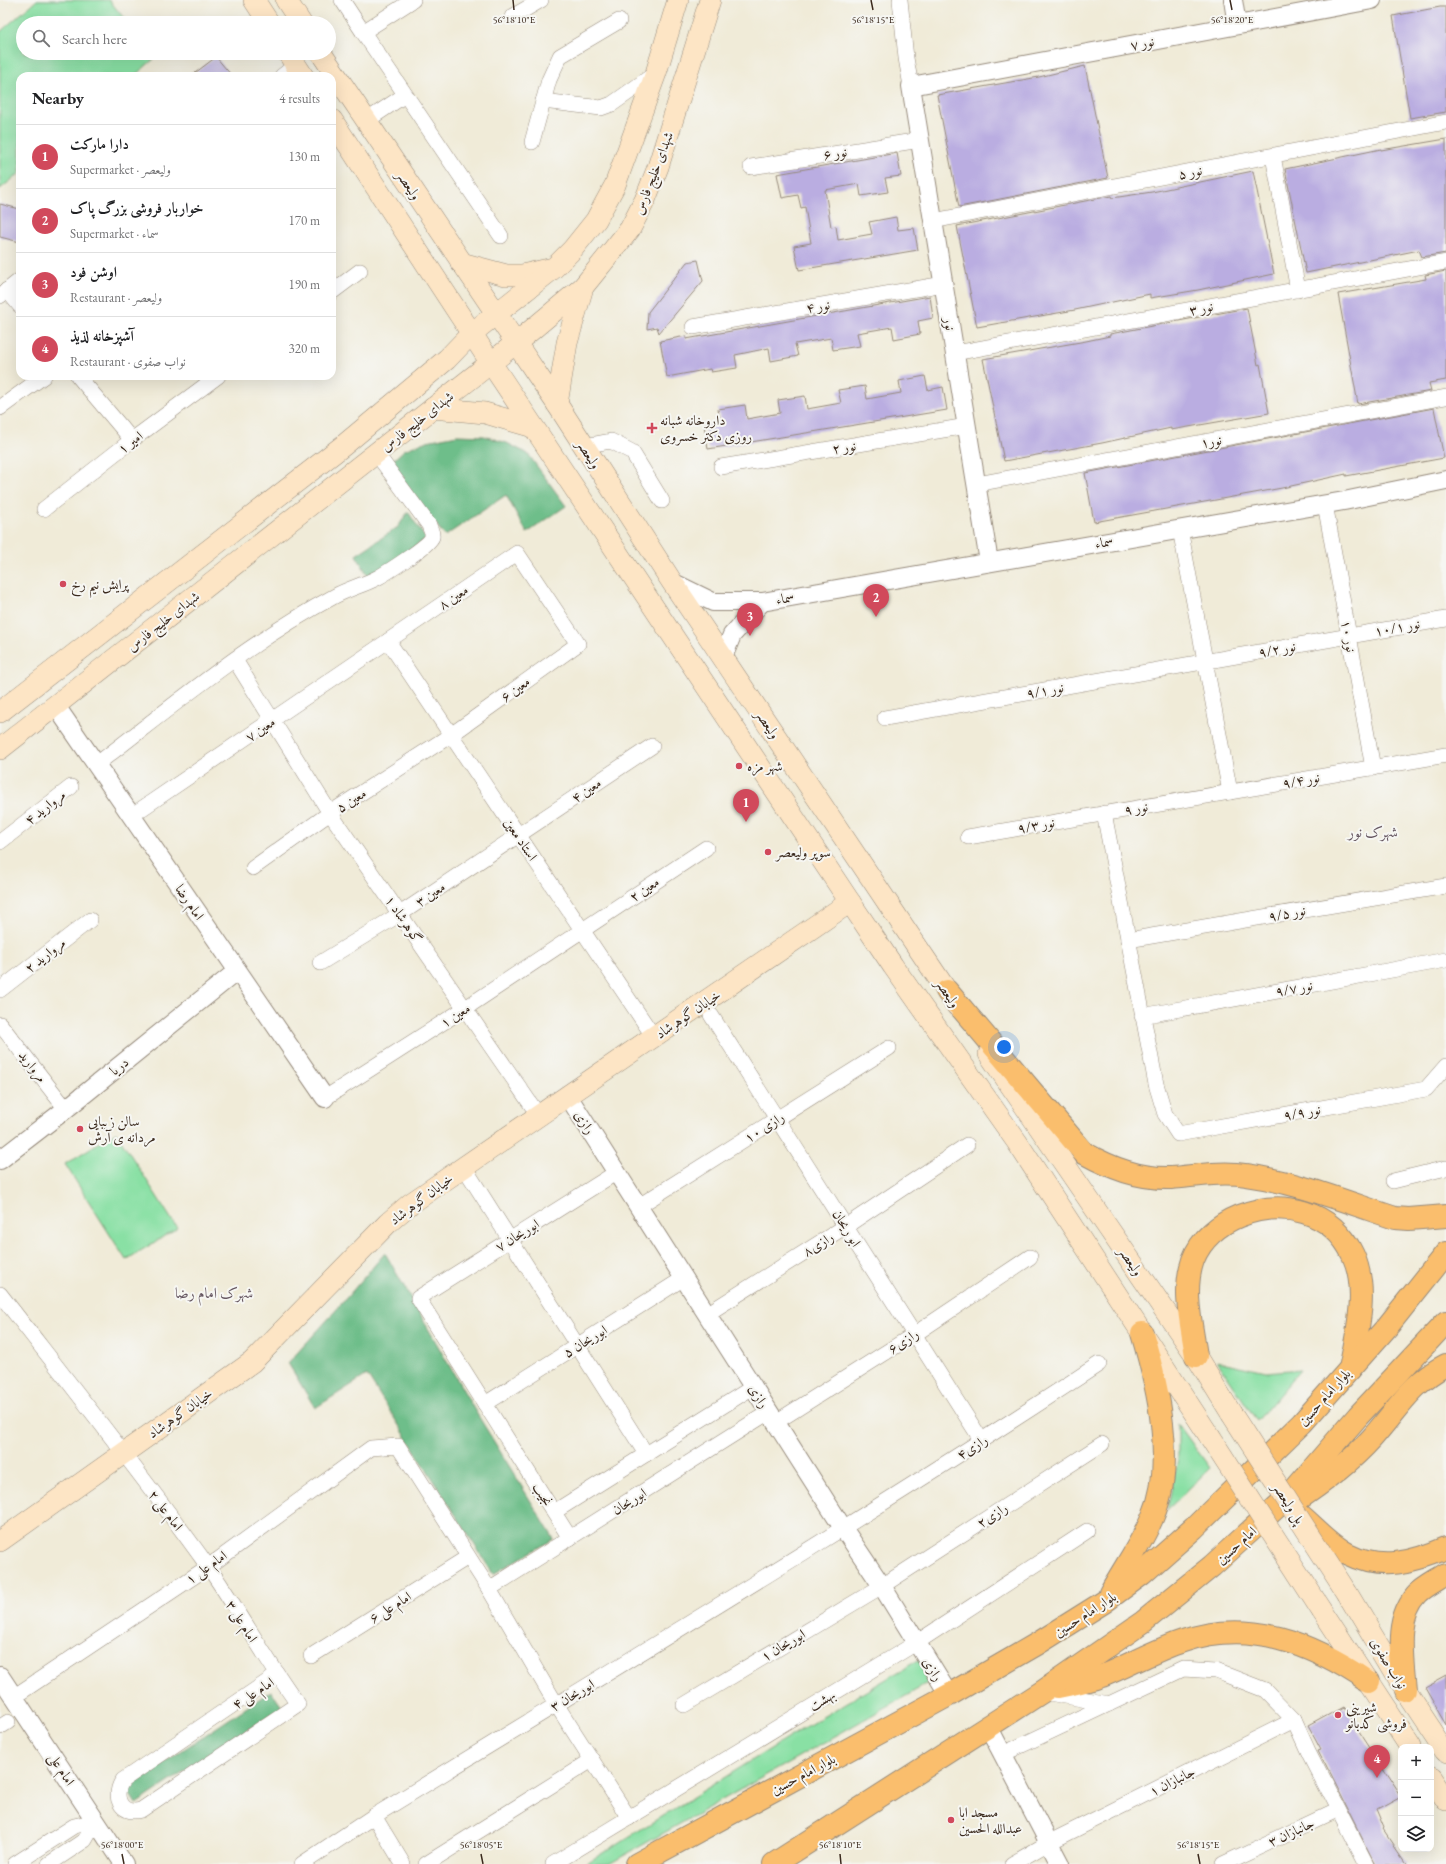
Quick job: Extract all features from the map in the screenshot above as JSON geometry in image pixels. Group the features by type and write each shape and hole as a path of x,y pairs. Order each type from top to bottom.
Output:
{"main road":[{"path":"254,0 264,16"},
{"path":"286,0 297,16"},
{"name":"شهدای خلیج فارس","path":"0,712 344,445 447,358 472,333 554,268 572,250 600,213 615,185 656,73 678,0"},
{"name":"شهدای خلیج فارس","path":"0,749 491,363 583,288 630,229 645,200 658,167 710,0"},
{"name":"ولیعصر","path":"326,60 334,72"},
{"name":"ولیعصر","path":"336,75 461,263 497,313 672,582 947,991 1196,1356 1231,1413"},
{"name":"ولیعصر","path":"336,126 533,427 850,902 893,966 1017,1142 1322,1611"},
{"path":"461,263 506,275 522,274 554,268"},
{"path":"557,404 567,343 583,288"},
{"path":"433,408 485,413 533,427"},
{"name":"خیابان گوهرشاد","path":"0,1541 252,1362 388,1223 410,1204 850,902"},
{"path":"947,991 1084,1153 1102,1163 1119,1170 1152,1177 1170,1178 1209,1174 1244,1174 1270,1178 1395,1218 1410,1219 1446,1216"},
{"path":"1196,1356 1188,1301 1193,1260 1201,1244 1218,1226 1232,1218 1252,1210 1270,1207 1289,1208 1308,1213 1324,1222 1339,1234 1353,1255 1360,1281 1360,1293 1359,1318 1350,1369"},
{"name":"بلوار امام حسین","path":"637,1864 949,1695 1037,1644 1104,1602 1142,1574 1194,1528 1302,1423 1387,1327 1446,1253"},
{"name":"امام حسین","path":"988,1726 1042,1692 1143,1622 1212,1566 1290,1495 1358,1416 1446,1322"},
{"path":"1104,1602 1154,1515 1164,1469 1162,1424 1152,1369 1142,1333"},
{"path":"1252,1530 1320,1486 1333,1475 1372,1438 1408,1393 1422,1380 1446,1365"},
{"name":"پل ولیعصر","path":"1231,1413 1347,1593"},
{"path":"1293,1508 1332,1543 1347,1554 1366,1561 1383,1564 1401,1563 1421,1558 1446,1548"},
{"path":"1405,1690 1402,1639 1405,1616 1410,1605 1418,1594 1446,1575"},
{"name":"نواب صفوی","path":"1347,1593 1405,1690 1446,1752"},
{"name":"نواب صفوی","path":"1322,1611 1409,1744"},
{"path":"1042,1692 1101,1676 1184,1640 1238,1631 1292,1641 1311,1648 1350,1669 1368,1681"},
{"path":"774,1864 988,1726"},
{"path":"1432,1780 1446,1801"}],"street":[{"path":"342,0 501,236"},
{"path":"363,32 411,0"},
{"path":"512,17 541,0"},
{"path":"900,0 906,58 911,86"},
{"path":"1233,0 1237,25"},
{"name":"نور ۷","path":"911,86 1372,0"},
{"path":"532,142 549,80 560,56 619,21"},
{"path":"543,102 601,108 612,104 656,73"},
{"name":"نور","path":"911,86 989,562"},
{"path":"366,120 405,95"},
{"name":"نور ۵","path":"933,221 1446,122"},
{"name":"نور ۶","path":"751,167 920,140"},
{"path":"1273,156 1298,290"},
{"name":"نور ۳","path":"955,353 1446,262"},
{"path":"336,289 360,271"},
{"path":"16,283 4,293 16,303"},
{"name":"نور ۴","path":"693,327 944,284"},
{"path":"0,408 38,380"},
{"path":"81,380 132,440"},
{"name":"امیر ۱","path":"44,509 132,440 213,380"},
{"name":"نور۱","path":"977,484 1446,397"},
{"name":"نور ۲","path":"721,467 967,426"},
{"path":"584,446 611,441 632,452 662,501"},
{"path":"97,764 235,660 286,624 336,595 377,578 425,546 432,537 429,526 376,453"},
{"name":"سماء","path":"672,582 713,602 762,602 1324,504 1446,480"},
{"name":"نور ۱۰","path":"1324,504 1372,768"},
{"path":"1180,529 1230,792"},
{"name":"معین ۸","path":"388,641 517,553 578,644"},
{"path":"723,657 732,635 762,602"},
{"name":"نور ۱۰/۱","path":"1349,636 1446,619"},
{"name":"نور ۹/۲","path":"1206,662 1349,636"},
{"name":"معین ۷","path":"131,816 388,641"},
{"name":"استاد معین","path":"388,641 654,1037"},
{"name":"معین ۶","path":"451,735 578,644"},
{"name":"گوهرشاد ۱","path":"235,660 330,813 539,1116"},
{"name":"نور ۹/۱","path":"885,718 1206,662"},
{"name":"امام رضا","path":"56,706 325,1098"},
{"name":"معین ۵","path":"253,868 330,813 451,735"},
{"name":"معین ۴","path":"519,835 652,746"},
{"name":"نور ۹/۴","path":"1230,792 1446,755"},
{"name":"مروارید ۴","path":"0,842 70,787"},
{"name":"نور ۹","path":"1178,1134 1165,1114 1156,1084 1104,813 1230,792"},
{"name":"نور ۹/۳","path":"968,837 1104,813"},
{"name":"معین ۳","path":"320,963 400,914 519,835"},
{"name":"معین ۲","path":"583,930 706,848"},
{"name":"نور ۹/۵","path":"1128,940 1446,886"},
{"name":"مروارید ۲","path":"0,990 90,920"},
{"name":"معین ۱","path":"325,1098 464,1009 583,930"},
{"name":"نور ۹/۷","path":"1142,1016 1446,960"},
{"name":"دریا","path":"0,1160 66,1109 237,971"},
{"name":"ابو ریحان","path":"711,1015 982,1441"},
{"name":"مروارید","path":"0,1024 66,1109"},
{"name":"رازی ۱۰","path":"639,1206 889,1048"},
{"name":"نور ۹/۹","path":"1178,1134 1426,1089 1446,1066"},
{"name":"رازی","path":"568,1096 843,1528 882,1586 949,1695"},
{"name":"رازی۸","path":"707,1314 846,1226 967,1145"},
{"path":"464,1167 646,1454"},
{"path":"1394,1181 1446,1168"},
{"name":"ابوریحان ۷","path":"418,1298 617,1172"},
{"name":"رازی۶","path":"773,1417 914,1334 1030,1257"},
{"name":"ابوریحان ۵","path":"485,1404 684,1278"},
{"name":"امام علی ۲","path":"0,1294 123,1453 208,1567"},
{"name":"نجیب","path":"418,1298 554,1512 753,1387"},
{"name":"رازی۴","path":"843,1528 982,1441 1099,1364"},
{"name":"ابوریحان","path":"489,1589 570,1538 773,1417"},
{"name":"رازی۲","path":"882,1586 1102,1444"},
{"name":"امام علی ۱","path":"15,1696 208,1567 371,1448 398,1446 468,1557"},
{"path":"554,1512 570,1538"},
{"name":"ابوریحان ۳","path":"302,1864 374,1816 843,1528"},
{"name":"بهشت","path":"553,1864 916,1643 1087,1531"},
{"path":"468,1557 489,1589 556,1704 630,1818"},
{"name":"امام علی ۶","path":"311,1656 468,1557"},
{"name":"امام علی ۳","path":"208,1567 277,1675"},
{"name":"ابوریحان ۱","path":"684,1705 882,1586"},
{"path":"1003,1754 1183,1669 1216,1671 1264,1690 1294,1720 1366,1864"},
{"name":"امام علی ۴","path":"277,1675 298,1704 141,1810 134,1812 127,1810 122,1806 118,1800 117,1793 123,1780 277,1675"},
{"name":"امام علی","path":"0,1676 15,1696 124,1864"},
{"path":"1042,1692 1109,1704"},
{"name":"جانبازان ۱","path":"1012,1864 1050,1842 1294,1720"},
{"path":"988,1726 1050,1842 1060,1864"},
{"path":"426,1864 592,1760"},
{"name":"جانبازان ۳","path":"1223,1864 1338,1810"},
{"path":"374,1816 403,1864"},
{"path":"15,1864 74,1826 96,1821"},
{"path":"49,1864 85,1840 96,1821"}],"green space":[{"path":"37,0 109,0 122,16 18,16"},
{"path":"16,18 16,60 153,60 139,72 16,72 16,176 0,189 0,32"},
{"path":"457,435 484,436 507,443 528,454 566,506 527,533 506,495 445,536 389,464 404,450 427,441"},
{"path":"408,512 426,539 370,579 356,555 398,527"},
{"path":"116,1132 177,1228 126,1260 65,1164"},
{"path":"385,1253 474,1409 554,1539 493,1574 367,1375 315,1408 288,1363"},
{"path":"1217,1361 1266,1372 1301,1369 1257,1421"},
{"path":"1178,1424 1210,1468 1167,1510 1178,1459"},
{"path":"920,1659 930,1673 927,1684 609,1864 585,1864 809,1725"},
{"path":"271,1691 282,1707 136,1804 126,1788"}],"building":[{"path":"1446,7 1446,112 1410,118 1393,16"},
{"path":"212,60 219,60 229,72 196,72"},
{"path":"1085,66 1108,178 959,207 937,95 1039,77"},
{"path":"1446,139 1446,253 1422,257 1419,250 1306,273 1285,169 1381,149"},
{"path":"897,153 901,176 885,178 888,192 861,196 859,184 825,190 831,227 836,226 838,240 872,234 869,222 896,217 898,230 914,228 918,250 799,270 794,246 811,243 805,207 801,208 798,195 782,198 777,174"},
{"path":"1253,171 1274,274 1198,290 1150,298 1150,294 1075,310 977,327 957,226 1111,196 1112,198 1152,192"},
{"path":"0,204 16,208 16,241 0,237"},
{"path":"698,260 703,281 659,333 657,327 647,329 648,312 687,262"},
{"path":"1446,271 1446,380 1429,383 1431,391 1358,404 1338,294 1426,279 1425,275"},
{"path":"930,296 933,318 918,321 920,334 894,339 892,327 857,333 860,346 833,350 831,338 795,344 798,356 771,361 769,348 735,355 737,368 711,372 710,369 667,377 660,341 686,336 686,339"},
{"path":"1247,308 1258,365 1260,364 1269,413 1171,430 1171,428 1102,443 1004,461 983,359 1086,341 1110,336 1110,334"},
{"path":"925,376 928,390 943,387 947,410 708,449 704,425 720,422 718,409 745,405 747,419 780,413 778,400 805,396 807,409 841,403 838,390 865,386 867,399 901,393 899,381"},
{"path":"1434,408 1444,458 1346,476 1346,474 1282,488 1094,522 1085,473"},
{"path":"1446,1675 1446,1725 1424,1687"},
{"path":"1343,1706 1358,1725 1355,1727 1398,1792 1398,1799 1377,1810 1385,1829 1384,1830 1407,1864 1375,1864 1318,1750 1321,1749 1308,1725"}],"place":[{"name":"داروخانه شبانه روزی دکتر خسروی","path":"652,428"},
{"name":"پرایش نیم رخ","path":"63,584"},
{"name":"خواربار فروشی بزرگ پاک","path":"876,617"},
{"name":"اوشن فود","path":"750,636"},
{"name":"شهر مزه","path":"739,766"},
{"name":"دارا مارکت","path":"746,822"},
{"name":"سوپر ولیعصر","path":"768,852"},
{"name":"سالن زیبایی مردانه ی آرش","path":"80,1129"},
{"name":"شیرینی فروشی کدبانو","path":"1338,1715"},
{"name":"آشپزخانه لذیذ","path":"1377,1778"},
{"name":"مسجد ابا عبدالله الحسین","path":"951,1820"}],"district":[{"name":"شهرک نور","path":"1373,831"},
{"name":"شهرک امام رضا","path":"214,1292"}]}
